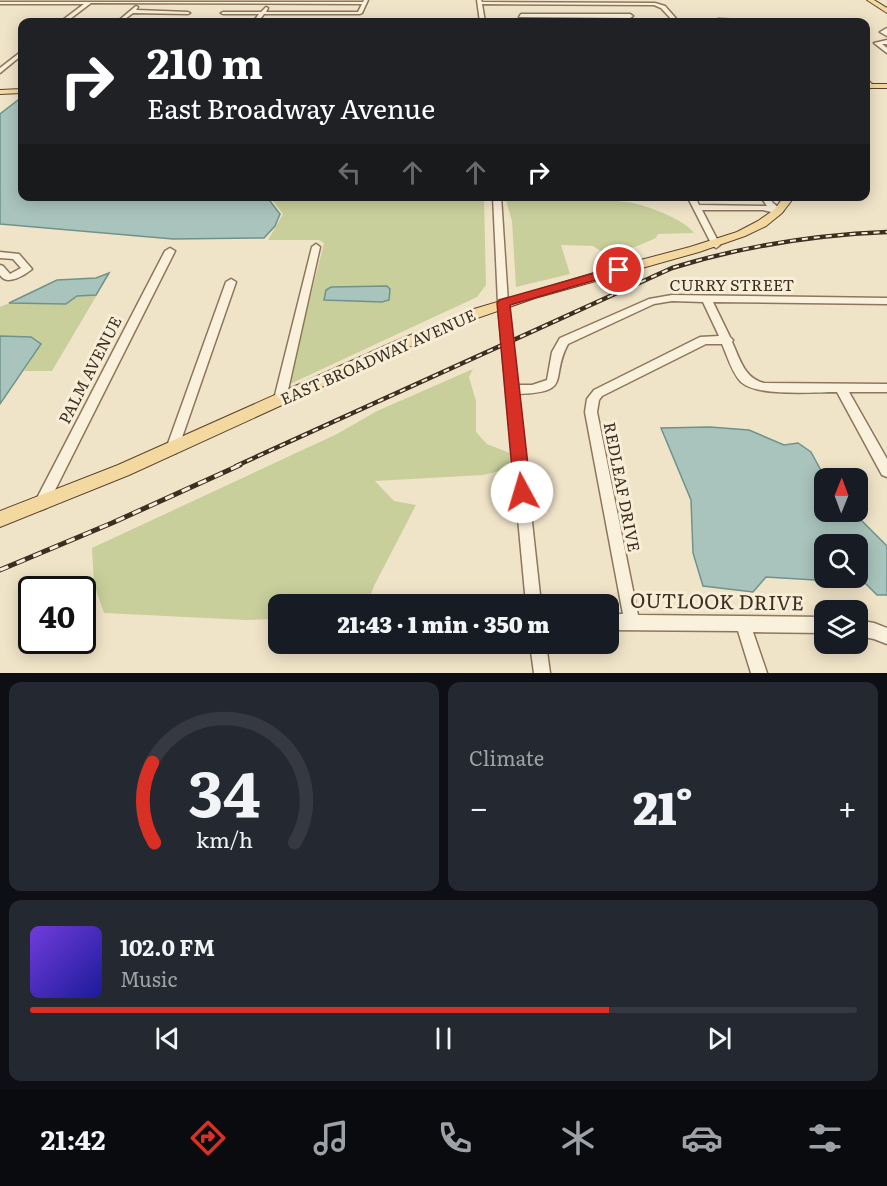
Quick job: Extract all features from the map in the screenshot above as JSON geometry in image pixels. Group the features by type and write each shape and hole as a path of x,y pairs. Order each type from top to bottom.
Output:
{"main road":[{"path":"870,0 885,9"},
{"path":"870,86 887,86"},
{"path":"870,87 887,91"},
{"path":"0,90 18,89"},
{"name":"EAST BROADWAY AVENUE","path":"0,519 172,449 389,350 503,303 632,265 716,245 754,227 779,211 786,201"}],"street":[{"path":"259,18 270,1"},
{"path":"482,18 480,1 660,5 673,18"},
{"path":"69,18 90,2"},
{"path":"123,18 141,2"},
{"path":"0,3 365,2 361,13 223,13"},
{"path":"518,3 521,16 630,16 623,3"},
{"path":"131,11 188,13"},
{"path":"887,42 877,44 887,51"},
{"path":"0,71 18,56"},
{"path":"0,77 18,63"},
{"path":"496,201 503,303 532,594"},
{"path":"693,201 716,245"},
{"path":"767,201 779,211"},
{"path":"696,207 763,208 779,211"},
{"path":"280,399 316,248"},
{"name":"PALM AVENUE","path":"41,504 170,251"},
{"path":"0,255 16,256 27,269 11,277 5,275 0,268"},
{"path":"172,449 231,282"},
{"name":"CURRY STREET","path":"512,390 535,390 548,386 555,377 557,351 564,341 651,301 672,298 887,301"},
{"path":"707,299 743,376 752,384 765,387 887,388"},
{"name":"REDLEAF DRIVE","path":"632,622 591,412 592,399 598,393 704,340 728,340"},
{"path":"842,388 887,471"},
{"name":"OUTLOOK DRIVE","path":"619,622 814,625"},
{"path":"743,624 759,673"},
{"path":"868,629 887,636"},
{"path":"539,654 542,673"}],"green space":[{"path":"273,201 484,201 486,285 477,297 288,385 324,243 319,240 268,240 283,214"},
{"path":"506,201 619,201 653,209 682,223 694,233 658,234 656,238 635,247 604,253 593,246 561,245 570,274 516,287 512,221"},
{"path":"101,288 52,371 24,371 41,344 31,337 0,336 0,307 9,303 66,304 77,296 96,295"},
{"path":"473,369 469,377 476,401 476,432 487,444 510,453 509,469 483,475 375,481 394,501 416,505 371,594 268,594 268,619 104,613 96,590 92,548 337,434 377,411"}],"water":[{"path":"18,100 18,201 270,201 280,214 275,226 264,238 173,239 0,224 0,114"},
{"path":"109,273 96,295 77,296 66,304 9,303 57,280 96,278"},
{"path":"387,286 390,289 389,300 382,302 324,300 326,290 331,287"},
{"path":"0,336 31,337 41,344 0,404"},
{"path":"710,427 749,430 784,445 798,443 811,452 820,468 814,468 814,522 863,522 887,546 887,595 877,595 868,586 868,534 814,534 814,580 766,577 753,592 703,586 693,553 691,500 661,428"}],"railway":[{"path":"236,466 672,268 778,243 887,232"},
{"path":"0,570 112,523 240,465"}],"route":[{"path":"522,492 503,303 619,270"}]}
